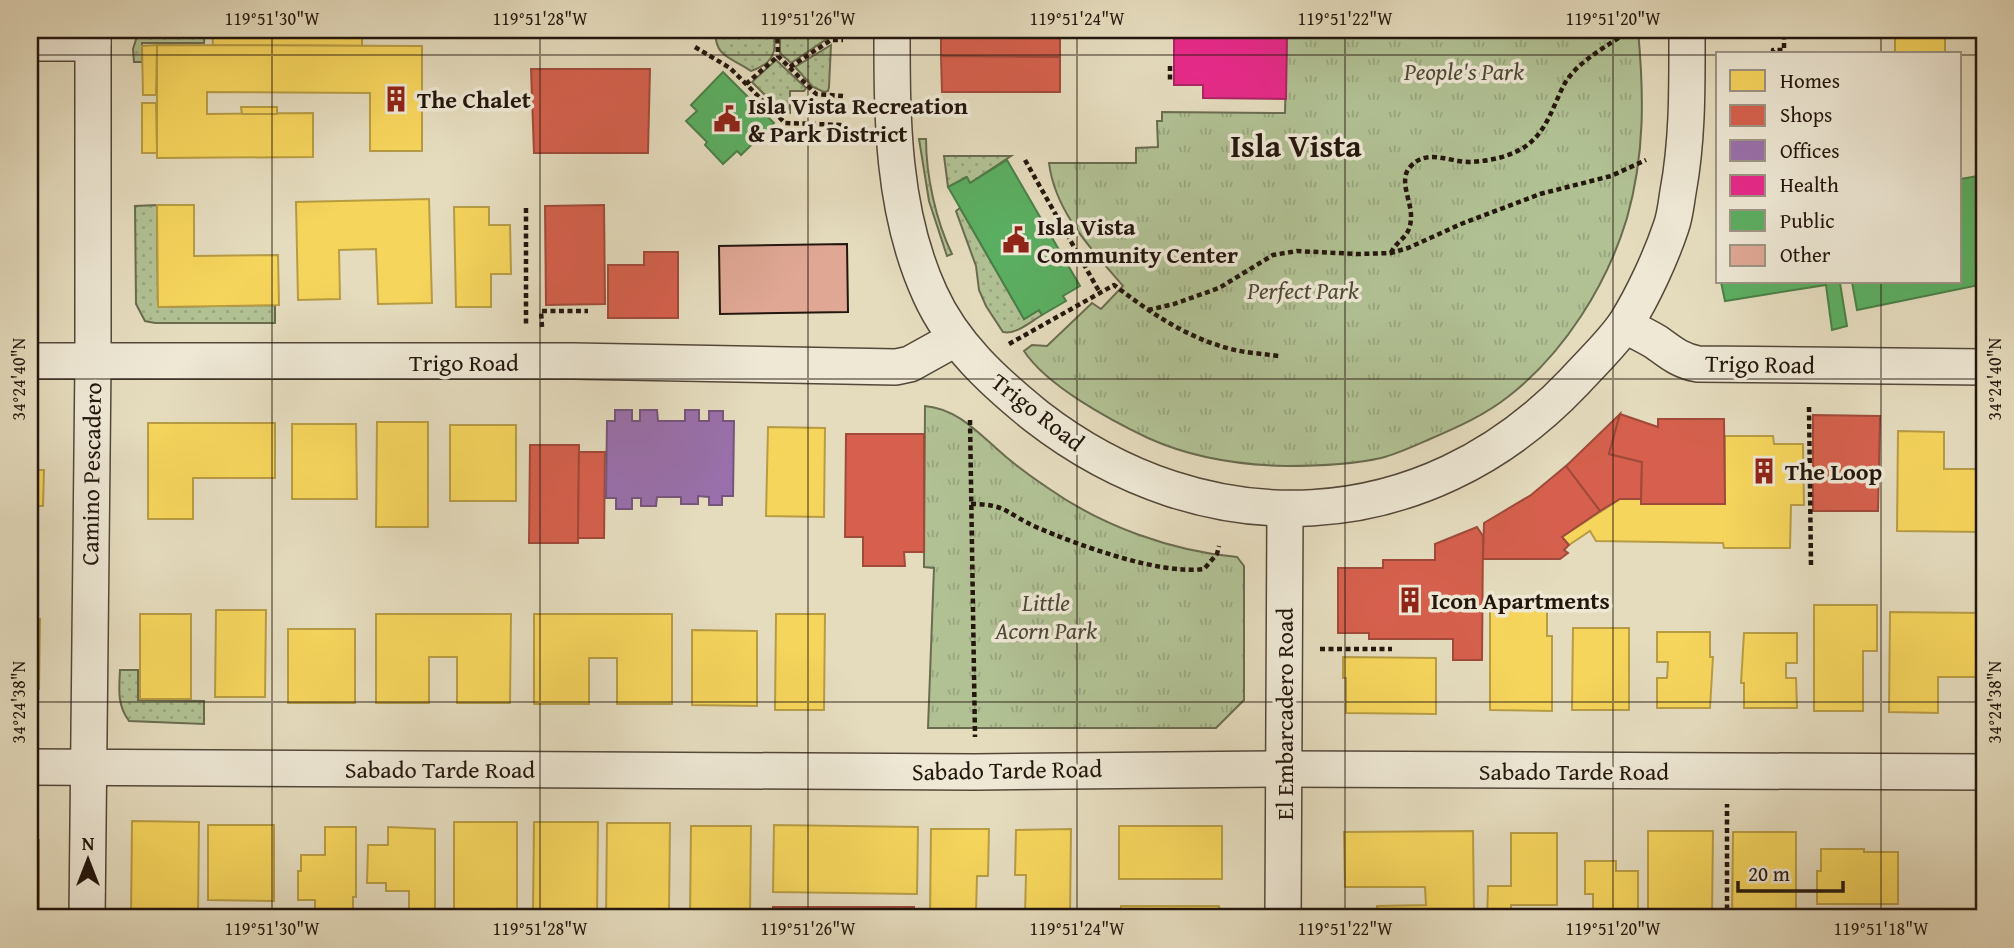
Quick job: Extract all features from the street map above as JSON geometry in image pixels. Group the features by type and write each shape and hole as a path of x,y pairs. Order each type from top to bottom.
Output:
{"street":[{"path":"892,30 892,130 901,200 930,294 955,339"},
{"path":"1625,325 1672,225 1684,153 1687,30"},
{"path":"30,43 93,36"},
{"name":"Camino Pescadero","path":"87,918 93,362 93,36"},
{"name":"Trigo Road","path":"30,361 573,361 896,367 910,364 955,339 988,375 1021,404 1065,438 1119,469 1177,491 1247,506 1285,510 1329,507 1379,498 1415,487 1480,457 1548,409 1625,325 1677,358 1698,364 1984,367"},
{"name":"El Embarcadero Road","path":"1283,918 1285,510"},
{"name":"Sabado Tarde Road","path":"30,767 975,772 1283,769 1984,772"}],"path":[{"path":"777,30 778,56 816,94 843,96"},
{"path":"1391,253 1394,247 1408,236 1411,218 1405,181 1406,172 1412,164 1423,157 1432,156 1469,162 1500,158 1527,145 1551,117 1566,82 1587,61 1631,30"},
{"path":"1773,52 1784,50 1784,30"},
{"path":"790,67 831,40 843,40"},
{"path":"695,47 726,65 788,124 843,125"},
{"path":"746,84 778,56"},
{"path":"1170,65 1170,82"},
{"path":"1025,160 1100,293"},
{"path":"1148,310 1219,288 1273,255 1297,251 1391,253 1540,194 1611,176 1646,160"},
{"path":"526,208 526,328"},
{"path":"1008,345 1114,285 1173,326 1206,341 1236,350 1279,356"},
{"path":"542,328 541,311 566,308 588,311"},
{"path":"1809,407 1811,566"},
{"path":"970,420 975,772"},
{"path":"971,503 1002,506 1031,524 1069,541 1163,568 1204,569 1217,554 1219,546"},
{"path":"1319,649 1392,649"},
{"path":"1727,918 1728,771"}],"green space":[{"path":"139,30 205,30 204,43 142,43 142,62 134,62 133,49"},
{"path":"716,30 772,30 775,45 772,56 764,65 751,71 721,51"},
{"path":"780,30 830,30 831,36 791,63 780,53"},
{"name":"Perfect Park","path":"1287,30 1638,30 1642,101 1640,148 1633,194 1608,268 1581,316 1548,359 1509,396 1461,425 1406,450 1381,458 1334,465 1286,466 1233,462 1181,451 1133,431 1080,401 1048,377 1024,351 1032,345 1047,346 1092,303 1101,309 1123,286 1067,214 1053,181 1049,163 1136,163 1136,148 1158,147 1157,121 1162,121 1162,112 1285,113"},
{"path":"831,45 829,87 828,91 824,92 813,87 795,67"},
{"path":"776,60 806,88 804,91 790,91 790,113 783,113 752,82"},
{"path":"919,139 926,139 933,198 952,254 947,256 929,201"},
{"path":"944,156 1011,156 970,183 966,177 948,187"},
{"path":"157,205 158,307 275,305 275,323 145,321 136,304 135,206"},
{"path":"960,208 1024,319 1039,310 1042,315 1018,330 1003,332 986,306 979,290 976,266 956,211"},
{"name":"Little Acorn Park","path":"925,406 937,408 959,418 1031,476 1091,514 1162,543 1237,557 1244,566 1244,700 1216,728 928,728 934,568 924,567"},
{"path":"120,670 138,670 138,700 204,701 204,724 129,721 121,703"}],"building: Homes":[{"path":"212,30 362,30 362,46 213,45"},
{"path":"1895,31 1945,31 1945,52 1895,52"},
{"name":"The Chalet","path":"157,45 422,46 422,151 370,151 370,93 207,92 207,114 313,113 313,157 157,158"},
{"path":"157,45 156,95 143,95 142,46"},
{"path":"142,103 156,103 157,153 142,153"},
{"path":"241,107 277,107 277,114 242,114"},
{"path":"429,199 432,303 378,304 376,249 339,250 340,299 298,300 296,202"},
{"path":"157,205 194,205 194,256 278,255 279,305 158,307"},
{"path":"454,207 489,207 489,225 510,225 511,274 491,274 491,307 456,307"},
{"path":"377,422 428,422 428,527 376,527"},
{"path":"148,423 275,423 275,478 193,478 193,519 148,519"},
{"path":"292,424 356,424 357,499 292,499"},
{"path":"450,425 516,425 516,501 450,501"},
{"path":"768,427 825,428 824,517 766,516"},
{"path":"1898,431 1944,432 1944,469 1984,469 1984,532 1897,531"},
{"name":"The Loop","path":"1725,436 1773,436 1774,444 1803,444 1804,505 1791,505 1790,548 1724,548 1723,543 1596,541 1590,531 1569,545 1562,537 1620,499 1641,499 1641,504 1725,504"},
{"path":"30,438 35,438 35,470 44,470 43,506 30,506"},
{"path":"1490,604 1547,604 1547,636 1552,636 1552,711 1490,710"},
{"path":"1814,605 1877,605 1877,651 1863,651 1863,711 1814,711"},
{"path":"216,610 266,610 265,697 215,697"},
{"path":"1890,612 1984,613 1984,677 1938,677 1938,713 1889,712"},
{"path":"140,614 191,614 191,699 140,699"},
{"path":"376,614 511,614 510,703 457,703 457,657 429,657 429,703 376,703"},
{"path":"534,614 672,614 672,704 617,704 617,658 589,658 589,704 534,704"},
{"path":"776,614 825,614 824,710 775,710"},
{"path":"30,619 40,619 39,689 30,689"},
{"path":"1573,628 1629,628 1629,710 1572,710"},
{"path":"288,629 355,629 355,703 288,703"},
{"path":"692,630 757,631 757,706 692,705"},
{"path":"1657,632 1710,632 1710,657 1713,657 1710,708 1657,708 1657,678 1667,678 1668,662 1657,662"},
{"path":"1744,633 1797,633 1797,663 1786,663 1786,678 1796,678 1797,708 1744,708 1744,683 1741,683"},
{"path":"1343,657 1436,658 1436,714 1346,713"},
{"path":"132,821 199,822 198,918 131,918"},
{"path":"454,822 517,822 517,918 450,918 450,912 454,912"},
{"path":"534,822 598,822 597,918 529,918 529,911 533,911"},
{"path":"607,823 670,823 669,912 675,912 675,918 606,918"},
{"path":"208,825 274,825 274,901 208,900"},
{"path":"774,825 918,827 917,894 773,892"},
{"path":"691,826 751,826 750,914 755,914 755,918 690,918"},
{"path":"1119,826 1222,826 1222,879 1119,879"},
{"path":"325,827 356,827 356,897 353,897 353,918 315,918 315,900 298,900 301,855 325,855"},
{"path":"388,827 435,829 435,918 409,918 409,891 386,891 386,883 367,883 368,845 388,845"},
{"path":"931,829 989,829 988,876 977,876 976,913 988,913 988,918 930,918"},
{"path":"1071,829 1070,918 1014,918 1014,914 1025,914 1026,875 1015,875 1016,830"},
{"path":"1473,831 1474,918 1377,918 1377,906 1426,905 1425,887 1345,887 1344,832"},
{"path":"1648,831 1713,831 1712,918 1648,918"},
{"path":"1733,832 1796,832 1796,918 1732,918"},
{"path":"1511,833 1557,833 1557,905 1511,905 1511,918 1487,918 1488,886 1511,886"},
{"path":"30,840 39,840 39,918 30,918"},
{"path":"1821,849 1898,852 1898,904 1817,904 1817,871 1821,871"},
{"path":"1585,861 1616,861 1616,871 1638,871 1638,918 1593,918 1593,894 1585,894"},
{"path":"1121,906 1219,906 1219,918 1121,918"}],"building: Shops":[{"path":"941,30 1060,30 1060,57 941,56"},
{"path":"941,56 1060,57 1060,92 942,92"},
{"path":"531,69 650,69 648,153 534,153"},
{"path":"604,205 605,304 546,305 545,206"},
{"path":"644,252 678,252 678,318 608,318 608,265 644,265"},
{"path":"1620,414 1609,454 1642,462 1641,499 1620,499 1600,511 1566,466"},
{"path":"1620,414 1658,427 1658,419 1724,419 1725,504 1641,504 1642,462 1609,454"},
{"path":"1813,415 1880,416 1878,511 1813,511"},
{"path":"846,434 924,434 924,552 904,552 905,566 863,566 863,537 845,537"},
{"path":"530,445 579,445 578,543 529,543"},
{"path":"579,452 605,452 604,538 578,538"},
{"path":"1566,466 1600,511 1562,537 1569,545 1564,550 1568,553 1560,559 1483,559 1484,523 1531,495"},
{"name":"Icon Apartments","path":"1477,527 1483,536 1482,660 1453,660 1453,639 1369,639 1369,633 1338,633 1338,568 1383,568 1383,560 1435,560 1435,544"},
{"path":"773,907 914,907 914,918 773,918"}],"building: Offices":[{"path":"615,410 632,410 632,421 640,421 640,410 657,410 658,421 685,421 685,410 699,410 699,421 709,421 709,411 723,411 723,421 734,421 733,496 722,496 722,505 709,505 709,497 698,496 698,504 681,504 681,497 657,497 656,506 641,506 641,498 632,498 632,509 616,509 616,498 606,498 607,421 615,421"}],"building: Health":[{"path":"1174,30 1287,30 1286,99 1203,98 1203,85 1174,85"}],"building: Public":[{"path":"723,72 774,123 741,155 737,151 723,164 705,145 707,142 686,121 697,111 691,105"},
{"path":"1007,160 1080,286 1063,296 1066,301 1042,315 1039,310 1024,319 948,187 967,177 970,183"},
{"path":"1984,175 1984,284 1857,310 1852,284 1962,284 1962,179"},
{"path":"1721,284 1840,284 1847,326 1832,330 1826,285 1725,301"}],"building: Other":[{"path":"847,244 848,312 720,314 719,246"}],"place":[{"name":"The Chalet","path":"396,99"},
{"name":"Isla Vista Recreation & Park District","path":"727,119"},
{"name":"Isla Vista Community Center","path":"1016,240"},
{"name":"The Loop","path":"1764,471"},
{"name":"Icon Apartments","path":"1410,600"}],"district":[{"name":"Isla Vista","path":"1296,145"}],"park label":[{"name":"People's Park","path":"1464,71"}]}
